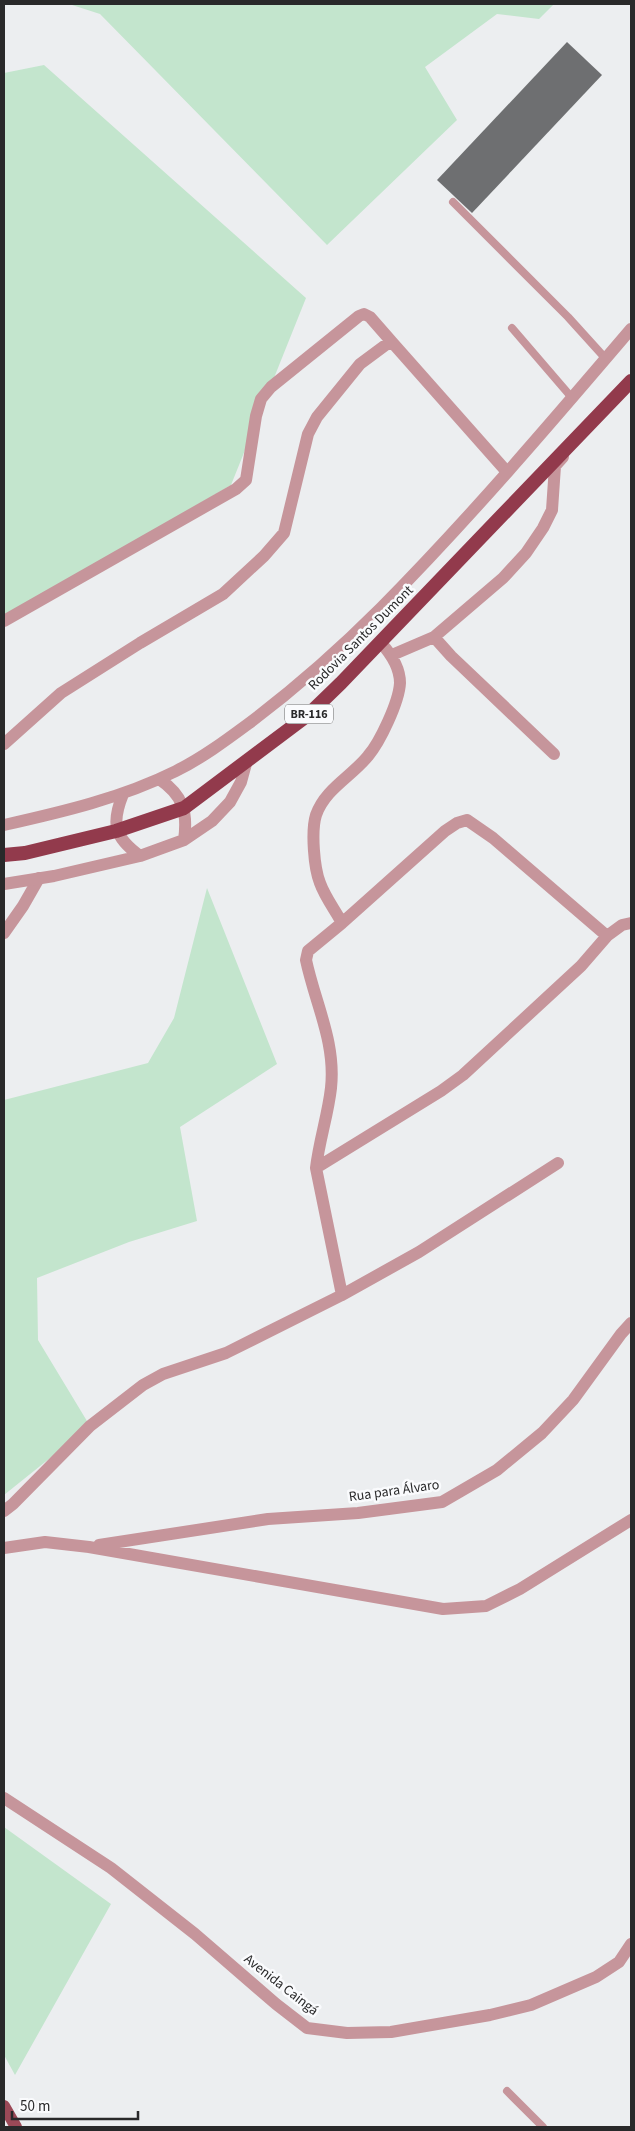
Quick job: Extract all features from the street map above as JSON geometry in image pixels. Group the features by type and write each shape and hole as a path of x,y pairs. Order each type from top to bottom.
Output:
{"highway":[{"name":"Rodovia Santos Dumont","path":"4,855 25,853 116,831 184,808 308,715 381,643 622,392 631,380"}],"main road":[{"path":"4,2106 16,2127"}],"street":[{"path":"4,621 236,489 246,480 256,416 261,398 271,387 359,316 364,314 370,317 507,472"},
{"path":"4,825 123,794 177,771 217,747 282,699 315,671 428,561 631,329"},
{"path":"4,744 61,693 223,594 264,556 284,533 308,434 317,417 360,364 391,342"},
{"path":"392,655 434,636 497,583 526,553 543,528 552,510 555,466 622,392"},
{"path":"434,636 451,656 554,754"},
{"path":"342,923 319,882 314,843 315,817 323,799 368,756 385,728 400,684 392,655 381,643"},
{"path":"4,884 140,856 184,840 212,821 230,802 241,782 247,760"},
{"path":"159,779 171,787 184,808 186,820 184,840"},
{"path":"123,794 116,812 116,831 126,846 140,856"},
{"path":"342,1295 316,1168 318,1147 331,1088 331,1066 325,1022 306,960 308,951 445,831 457,823 467,820 493,838 607,936"},
{"path":"4,933 23,906 39,878"},
{"path":"316,1168 441,1091 463,1075 581,966 607,936 622,925 631,923"},
{"path":"4,1511 90,1426 143,1385 162,1374 226,1353 342,1295 419,1252 558,1163"},
{"name":"Rua para Álvaro","path":"89,1547 268,1519 358,1513 442,1502 497,1470 542,1433 573,1400 631,1323"},
{"path":"4,1548 45,1542 89,1547 443,1609 486,1606 520,1589 631,1520"},
{"name":"Avenida Caingá","path":"4,1798 111,1868 195,1934 276,2004 307,2028 347,2033 391,2032 531,2006 596,1977 619,1962 631,1944"}],"lane":[{"path":"453,202 568,317 606,358"},
{"path":"512,328 572,398"},
{"path":"507,2091 543,2127"}],"green space":[{"path":"69,4 554,4 539,19 497,14 425,67 457,120 327,245 100,14"},
{"path":"44,65 306,298 231,485 4,619 4,73"},
{"path":"207,888 277,1064 180,1127 197,1221 129,1242 37,1278 38,1340 90,1426 4,1495 4,1100 148,1063 174,1018"},
{"path":"4,1827 111,1904 15,2075 4,2055"}],"building":[{"path":"567,42 602,75 472,213 437,180"}]}
